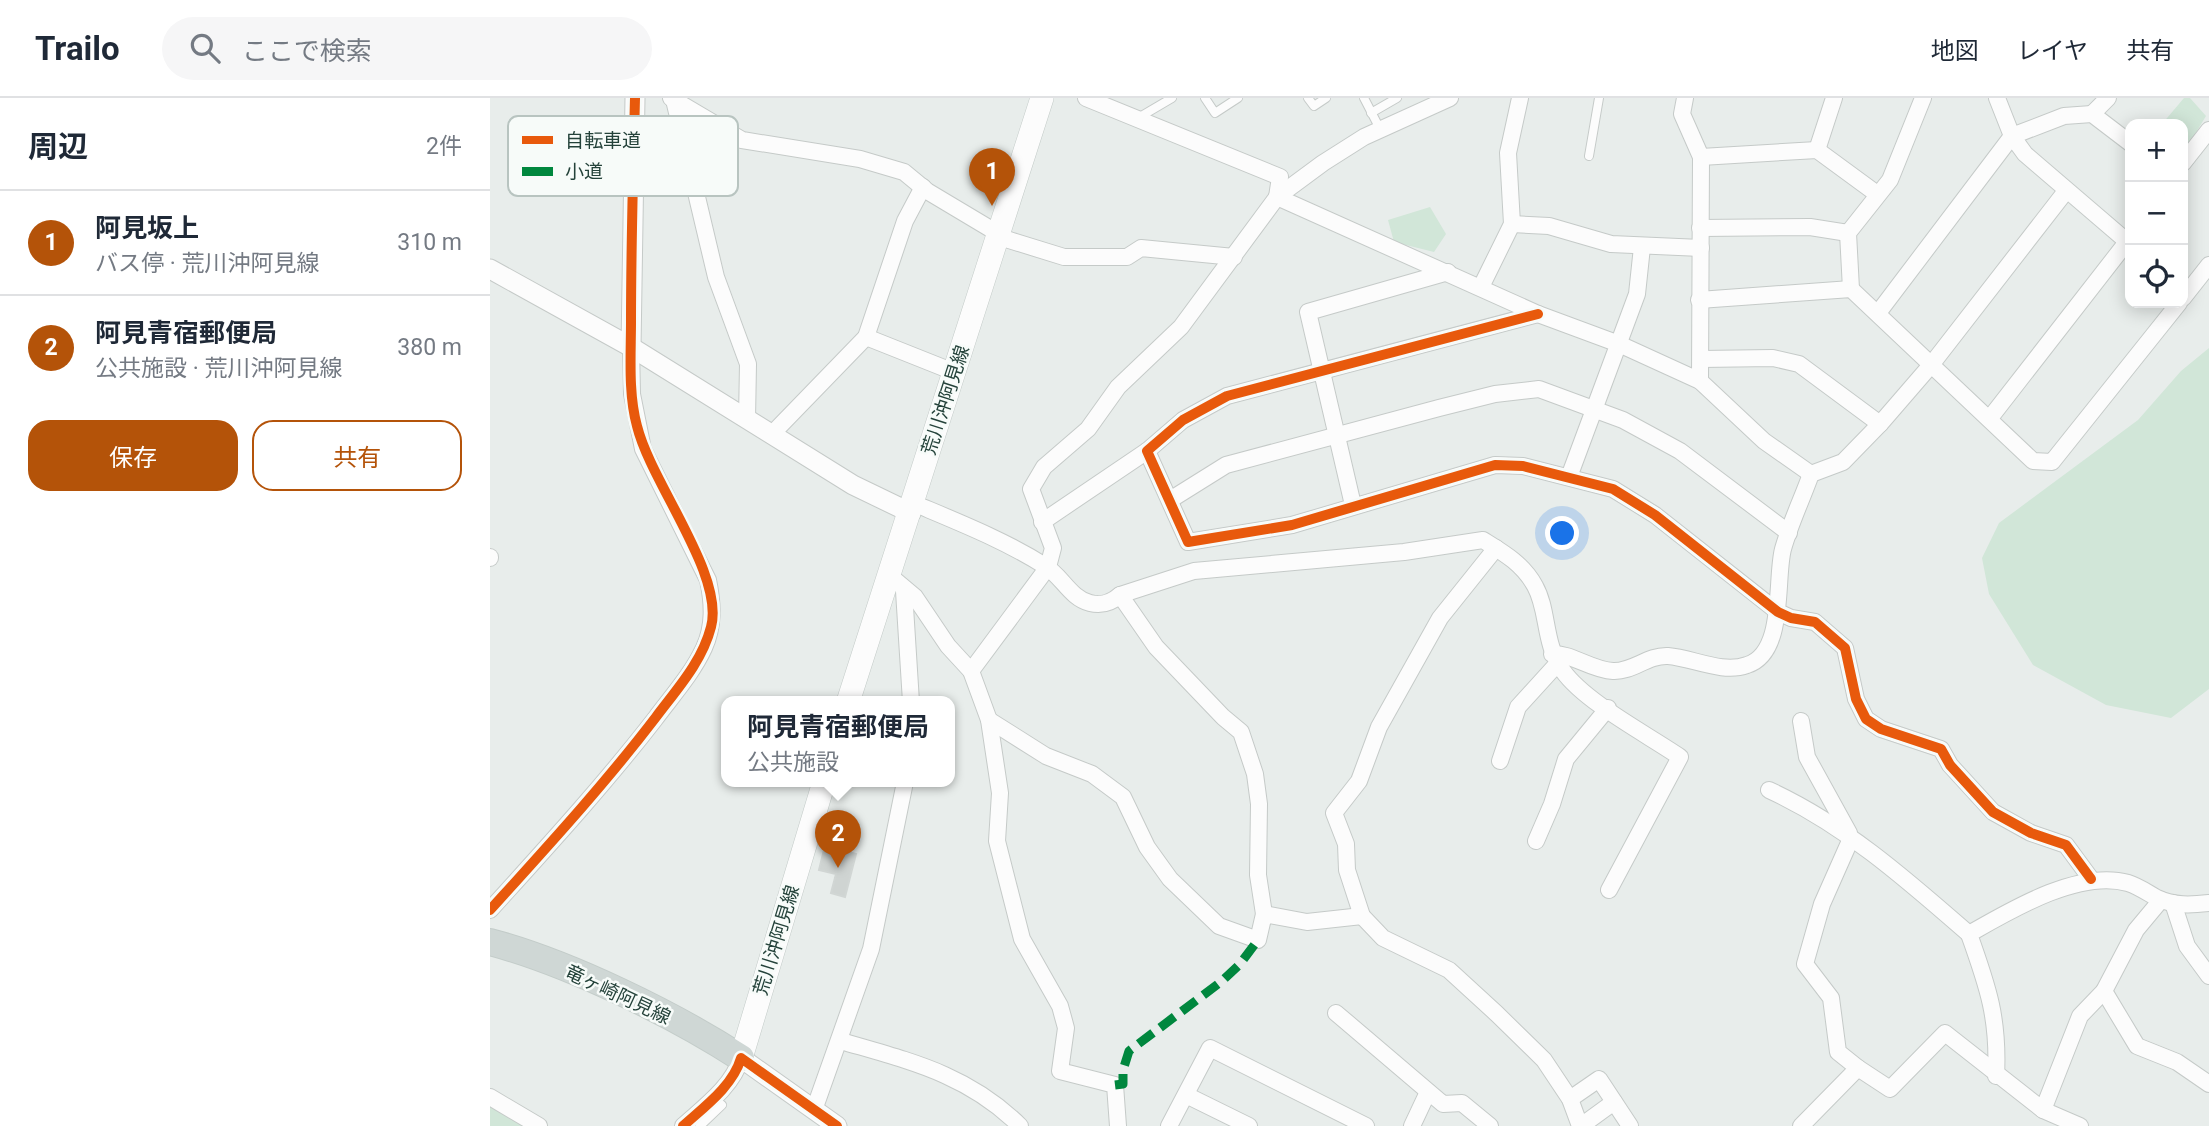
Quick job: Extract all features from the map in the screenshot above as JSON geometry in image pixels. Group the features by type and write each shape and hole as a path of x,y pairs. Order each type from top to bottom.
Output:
{"main road":[{"name":"荒川沖阿見線","path":"850,696 897,584 912,508 1042,98"},
{"name":"荒川沖阿見線","path":"741,1058 822,787"},
{"name":"竜ヶ崎阿見線","path":"490,942 574,972 708,1037 741,1058"}],"street":[{"path":"635,98 635,116"},
{"path":"1086,98 1280,177 1277,197"},
{"path":"971,671 1048,567 1053,548 1031,489 1044,467 1088,429 1118,387 1181,327 1277,197 1323,163 1381,129 1450,98"},
{"path":"1480,287 1512,224 1508,153 1520,98"},
{"path":"1685,98 1682,114 1701,157 1700,381"},
{"path":"1816,150 1834,98"},
{"path":"1923,98 1890,180 1848,233 1851,289 2033,461 2052,462 2175,308"},
{"path":"1997,98 2012,136 2025,154 2125,238"},
{"path":"1878,313 2012,136 2064,116 2091,114 2108,98"},
{"path":"673,99 702,116"},
{"path":"2091,114 2125,139"},
{"path":"2188,157 2209,130"},
{"path":"738,138 860,159 904,172 923,187 1009,240 1064,257 1126,257 1141,248 1234,257"},
{"path":"1701,157 1816,150 1877,194"},
{"path":"771,435 866,337 905,221 923,187"},
{"path":"1555,659 1611,671 1626,670 1650,658 1668,656 1706,664 1747,665 1762,656 1778,612 1782,551 1811,474 1843,462 1880,424 1931,365 2066,191"},
{"path":"490,910 625,757 690,672 704,648 712,624 708,580 643,449 632,394 633,196"},
{"path":"696,196 716,277 748,364 747,419"},
{"path":"1277,197 1538,314 1619,344 1700,381 1764,441 1811,474"},
{"path":"1512,224 1549,226 1611,244 1701,248"},
{"path":"1700,228 1810,227 1848,233"},
{"path":"1990,418 2126,245"},
{"path":"1569,477 1596,410 1637,293 1642,247"},
{"path":"2188,287 2209,265"},
{"path":"490,269 631,347 853,485 980,531 1048,567 1078,598 1091,603 1111,603 1120,596 1194,572 1404,552 1483,540 1517,561 1536,587 1555,659 1581,690 1680,757 1608,890"},
{"path":"1353,505 1308,312 1448,272"},
{"path":"1699,300 1851,289"},
{"path":"1042,522 1147,451 1183,419 1227,396 1320,369 1538,314"},
{"path":"866,337 954,372"},
{"path":"1701,359 1773,358 1799,364 1880,424"},
{"path":"1170,500 1226,465 1495,394 1539,389 1623,420 1680,451 1789,533"},
{"path":"1147,451 1188,542 1292,525 1495,465 1523,466 1613,489 1655,514 1778,612 1791,618 1815,622 1845,648 1856,699 1866,719 1881,729 1941,749 1950,765 1993,812 2031,833 2066,845 2091,879"},
{"path":"1496,548 1440,618 1379,727 1359,780 1334,813 1346,844 1347,870 1362,916 1383,937 1449,970 1544,1060 1570,1099 1581,1126 1614,1102"},
{"path":"897,584 915,597 948,646 971,671 989,720 1000,793 997,841 1022,939 1060,1006 1066,1028 1060,1072 1115,1085 1118,1126"},
{"path":"897,584 910,696"},
{"path":"989,720 1046,756 1092,774 1124,797 1147,847 1170,878 1219,926 1258,940 1264,914 1258,875 1258,794 1255,774 1241,732 1156,648 1120,596"},
{"path":"1500,761 1518,707 1555,659"},
{"path":"1536,841 1552,804 1566,759 1608,708"},
{"path":"1801,721 1807,757 1849,834 1849,843 1822,904 1805,964 1831,998 1838,1052 1890,1089 1945,1033 1996,1076 2043,1110 2070,1124"},
{"path":"814,1110 841,1041 871,949 904,787"},
{"path":"1769,790 1803,806 1849,834 1969,934 1993,1000 1998,1044 1996,1076"},
{"path":"1969,934 2026,901 2091,879 2129,883 2167,901 2209,903"},
{"path":"2167,901 2187,946 2209,976"},
{"path":"2043,1110 2080,1016 2104,991 2136,930 2167,901"},
{"path":"1264,914 1307,922 1362,916"},
{"path":"2104,991 2137,1046 2177,1062 2209,1084"},
{"path":"1336,1013 1443,1104 1462,1103 1490,1126"},
{"path":"841,1041 938,1071 976,1089 998,1104 1020,1126"},
{"path":"1169,1126 1210,1048 1366,1126"},
{"path":"683,1126 722,1097 738,1070 741,1058 837,1126"},
{"path":"1801,1126 1858,1068"},
{"path":"1570,1099 1599,1079 1630,1126"},
{"path":"1412,1126 1428,1092"},
{"path":"1186,1095 1249,1126"},
{"path":"490,1097 539,1126"}],"lane":[{"path":"1137,119 1172,98"},
{"path":"1205,98 1215,113 1238,98"},
{"path":"1308,98 1314,106 1326,98"},
{"path":"1363,98 1381,129"},
{"path":"1371,113 1397,98"},
{"path":"1589,156 1599,98"},
{"path":"700,1126 722,1097"}],"green space":[{"path":"2184,98 2190,98 2206,116 2188,146 2188,119 2166,119"},
{"path":"1430,207 1446,234 1434,252 1394,242 1388,220"},
{"path":"2209,348 2209,689 2171,718 2106,705 2033,665 1989,594 1982,558 1999,523 2138,420 2181,371"},
{"path":"490,1103 529,1126 490,1126"}],"building":[{"path":"825,846 856,854 845,897 831,893 836,874 819,870"}],"marked path":[{"path":"1115,1085 1123,1084 1123,1070 1129,1051 1222,981 1240,964 1258,940"}],"cycle path":[{"path":"635,98 635,116"},
{"path":"490,910 596,791 656,717 702,652 711,627 712,606 707,582 645,449 632,400 633,196"},
{"path":"1538,314 1227,396 1183,420 1147,451 1188,542 1292,525 1495,465 1523,466 1613,489 1655,515 1778,612 1791,618 1815,622 1845,648 1856,699 1866,719 1881,729 1941,749 1950,765 1993,812 2031,833 2066,845 2091,879"},
{"path":"683,1126 725,1087 741,1058 837,1126"}],"place":[{"name":"阿見坂上","path":"992,206"},
{"name":"阿見青宿郵便局","path":"838,868"}]}
